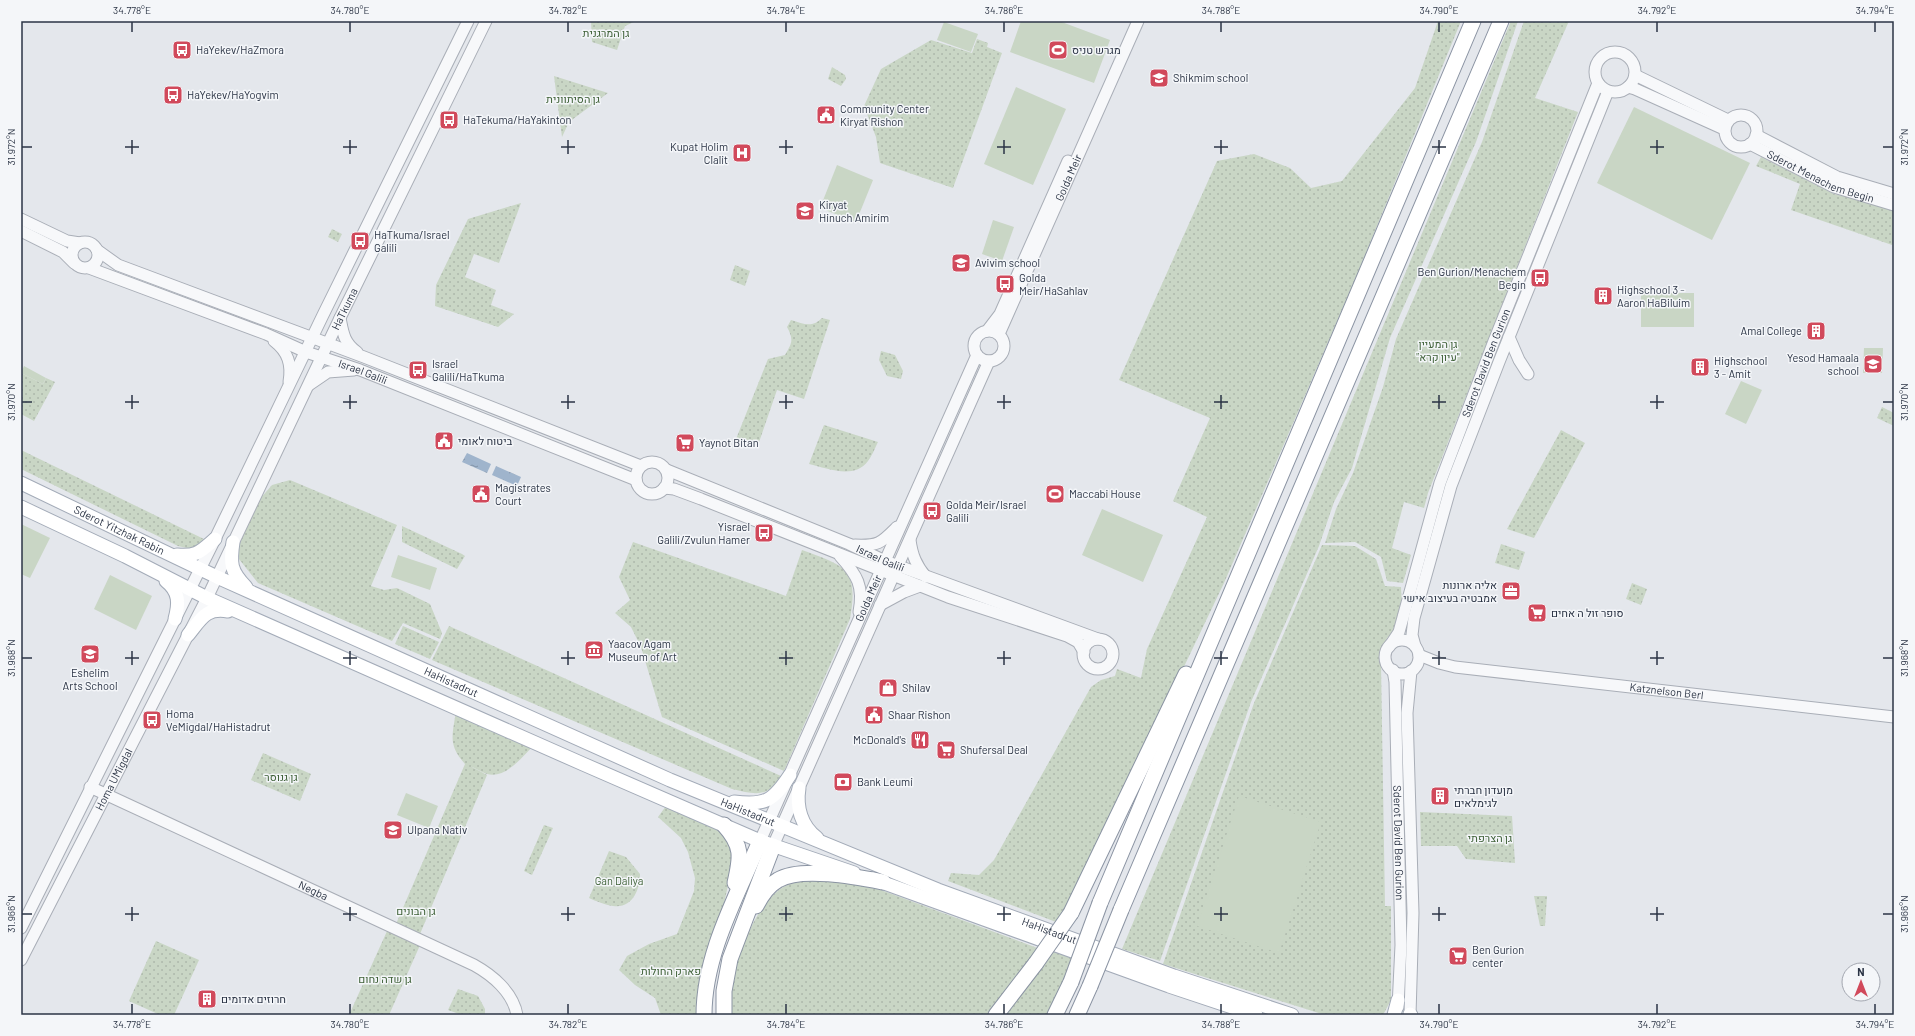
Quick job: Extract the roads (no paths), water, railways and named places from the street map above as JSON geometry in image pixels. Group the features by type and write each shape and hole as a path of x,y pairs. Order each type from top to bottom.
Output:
{"highway":[{"path":"1055,1015 1071,982 1100,903 1473,21"},
{"path":"1077,1015 1501,21"},
{"path":"996,1015 1036,963 1081,896 1161,724 1250,548"},
{"path":"704,1015 707,986 713,958 726,921 740,862 740,850 724,825"},
{"path":"726,921 767,843"},
{"path":"724,1015 724,991 730,959 742,929 767,843"},
{"path":"742,929 765,892 777,880 783,877 802,874 835,874 883,882"}],"main road":[{"name":"Sderot Yitzhak Rabin","path":"21,483 217,577"},
{"name":"Sderot Yitzhak Rabin","path":"21,507 125,556 207,598"},
{"path":"172,555 191,556 199,553 215,539"},
{"path":"233,542 230,558 233,570 241,582 254,593"},
{"path":"158,573 173,586 176,593 178,606 175,619"},
{"name":"HaHistadrut","path":"217,577 656,774 782,827 938,890 1174,976 1292,1015"},
{"name":"HaHistadrut","path":"207,598 767,843 883,882 1169,986 1256,1015"},
{"path":"188,635 202,617 211,611 218,610 247,616"},
{"path":"720,801 744,804 761,803 779,791 790,775"},
{"path":"799,788 799,809 804,825 815,837 825,844"},
{"path":"1394,1015 1398,1000"}],"street":[{"name":"HaTkuma","path":"189,590 468,21"},
{"name":"HaTkuma","path":"207,598 340,318 486,21"},
{"name":"Golda Meir","path":"767,843 769,821 977,355 974,347 976,338 987,330 1000,314 1100,92 1129,21"},
{"name":"Golda Meir","path":"767,843 782,827 989,361 998,358 1004,351 1004,342 999,334 1138,21"},
{"path":"1628,87 1635,75 1635,67 1628,56 1621,53 1611,52 1603,56 1596,68 1595,74 1598,83 1608,91 1615,92 1628,87 1635,89 1726,125"},
{"path":"1635,75 1726,125"},
{"name":"Sderot David Ben Gurion","path":"1389,647 1399,632 1440,483 1494,341 1598,83"},
{"name":"Sderot David Ben Gurion","path":"1417,650 1412,635 1414,618 1451,486 1608,91"},
{"path":"1737,115 1747,116 1756,126 1753,140 1745,147 1734,146 1726,139 1726,125 1737,115"},
{"name":"Sderot Menachem Begin","path":"1753,140 1837,177 1894,194"},
{"name":"Sderot Menachem Begin","path":"1753,140 1834,187 1894,205"},
{"path":"21,219 67,240 92,244 97,250 98,259 96,263 89,268 80,267 63,252 21,231"},
{"path":"74,263 73,252 80,243"},
{"name":"Israel Galili","path":"97,250 118,265 328,344 641,466 646,463 656,462 666,470 849,544 883,566"},
{"name":"Israel Galili","path":"89,268 266,334 321,358 360,370 636,480 640,488 648,493 660,492 664,488 681,492 838,554 883,566 1067,636 1078,642 1084,652"},
{"path":"280,327 300,329 309,327 323,315"},
{"path":"340,318 343,336 346,343 364,358"},
{"path":"987,330 994,331 999,334"},
{"path":"266,334 283,348 287,354 290,371 287,392"},
{"path":"1509,337 1519,360 1528,374"},
{"path":"977,355 982,359 989,361"},
{"path":"305,392 311,383 328,372 360,370"},
{"path":"636,480 636,475 641,466"},
{"path":"664,488 668,478 666,470"},
{"path":"849,544 873,546 886,538 903,520"},
{"path":"880,605 923,582 912,553 910,538"},
{"path":"838,554 859,581 860,602 856,626"},
{"name":"Israel Galili","path":"923,582 1098,639"},
{"name":"Homa UMigdal","path":"21,928 189,590"},
{"name":"Homa UMigdal","path":"21,960 207,598"},
{"path":"1098,639 1105,641 1112,647 1114,656 1110,664 1103,669 1093,668 1086,662 1084,652 1088,643 1098,639"},
{"path":"1400,640 1407,641 1417,650 1413,669 1403,674 1388,666 1386,654 1389,647 1393,643 1400,640"},
{"name":"Katznelson Berl","path":"1417,650 1439,663 1456,667 1894,717"},
{"name":"Katznelson Berl","path":"1413,669 1439,663"},
{"name":"Sderot David Ben Gurion","path":"1410,1015 1413,913 1406,713 1413,669"},
{"name":"Sderot David Ben Gurion","path":"1393,670 1395,682 1401,945 1397,1015"},
{"name":"Negba","path":"90,787 474,964 487,972 505,990 512,1000 517,1015"}],"water":[{"path":"467,453 491,464 487,473 462,462"},
{"path":"496,466 521,477 517,486 492,475"}],"place":[{"name":"HaYekev/HaZmora","path":"182,50"},
{"name":"מגרש טניס","path":"1058,50"},
{"name":"Shikmim school","path":"1159,78"},
{"name":"HaYekev/HaYogvim","path":"173,95"},
{"name":"Community Center Kiryat Rishon","path":"826,115"},
{"name":"HaTekuma/HaYakinton","path":"449,120"},
{"name":"Kupat Holim Clalit","path":"742,153"},
{"name":"Kiryat Hinuch Amirim","path":"805,211"},
{"name":"HaTkuma/Israel Galili","path":"360,241"},
{"name":"Avivim school","path":"961,263"},
{"name":"Ben Gurion/Menachem Begin","path":"1540,278"},
{"name":"Golda Meir/HaSahlav","path":"1005,284"},
{"name":"Highschool 3 - Aaron HaBiluim","path":"1603,296"},
{"name":"Amal College","path":"1816,331"},
{"name":"Yesod Hamaala school","path":"1873,364"},
{"name":"Highschool 3 - Amit","path":"1700,367"},
{"name":"Israel Galili/HaTkuma","path":"418,370"},
{"name":"ביטוח לאומי","path":"444,441"},
{"name":"Yaynot Bitan","path":"685,443"},
{"name":"Magistrates Court","path":"481,494"},
{"name":"Maccabi House","path":"1055,494"},
{"name":"Golda Meir/Israel Galili","path":"932,511"},
{"name":"Yisrael Galili/Zvulun Hamer","path":"764,533"},
{"name":"אליה ארונות אמבטיה בעיצוב אישי","path":"1511,591"},
{"name":"סופר זול ה אחים","path":"1537,613"},
{"name":"Yaacov Agam Museum of Art","path":"594,650"},
{"name":"Eshelim Arts School","path":"90,654"},
{"name":"Shilav","path":"888,688"},
{"name":"Shaar Rishon","path":"874,715"},
{"name":"Homa VeMigdal/HaHistadrut","path":"152,720"},
{"name":"McDonald's","path":"920,740"},
{"name":"Shufersal Deal","path":"946,750"},
{"name":"Bank Leumi","path":"843,782"},
{"name":"מןעדון חברתי לגימלאים","path":"1440,796"},
{"name":"Ulpana Nativ","path":"393,830"},
{"name":"Ben Gurion center","path":"1458,956"},
{"name":"חרוזים אדומים","path":"207,999"}],"park label":[{"name":"גן המרגנית","path":"606,33"},
{"name":"גן הסיתוונית","path":"573,99"},
{"name":"גן המעיין \"עיון קרא\"","path":"1438,350"},
{"name":"גן גנוסר","path":"281,777"},
{"name":"גן הצרפתי","path":"1490,838"},
{"name":"Gan Daliya","path":"619,881"},
{"name":"גן הבונים","path":"416,911"},
{"name":"פארק החולות","path":"671,971"},
{"name":"גן שדה נחום","path":"385,979"}]}
